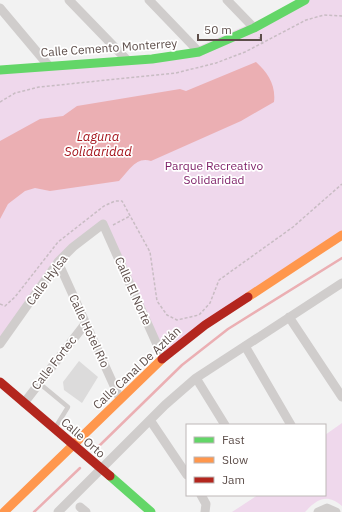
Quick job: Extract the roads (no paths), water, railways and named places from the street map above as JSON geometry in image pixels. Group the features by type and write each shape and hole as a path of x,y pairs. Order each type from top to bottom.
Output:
{"street":[{"path":"69,0 127,60"},
{"path":"149,0 199,52"},
{"path":"227,0 254,28"},
{"name":"Calle Cemento Monterrey","path":"0,70 176,56 199,52 254,28 305,0"},
{"path":"0,8 48,65"},
{"name":"Calle Hylsa","path":"0,344 58,262 73,247 104,227"},
{"name":"Calle El Norte","path":"104,227 162,358"},
{"name":"Calle Canal De Aztlán","path":"4,512 162,358 205,325 342,235"},
{"name":"Calle Hotel Río","path":"58,262 120,399"},
{"path":"58,512 102,470 150,420 196,378 339,285 342,295"},
{"path":"289,317 342,397"},
{"name":"Calle Fortec","path":"24,402 85,324"},
{"path":"245,346 289,424"},
{"path":"196,378 224,424"},
{"name":"Calle Orto","path":"0,382 151,512"},
{"path":"150,420 186,474"},
{"path":"201,496 206,504 205,512"},
{"path":"318,512 327,508 336,512"}],"lane":[{"path":"39,383 68,407 54,429"}],"water":[{"name":"Laguna Solidaridad","path":"256,62 264,70 270,80 274,90 274,102 241,121 151,161 146,160 137,162 119,181 50,191 35,188 25,191 8,204 0,219 0,141 40,119 63,116 77,106 180,89 186,91"}],"waterway":[{"path":"98,447 182,365 228,329 342,258"},
{"path":"34,512 80,468"}],"park label":[{"name":"Parque Recreativo Solidaridad","path":"214,173"}]}
